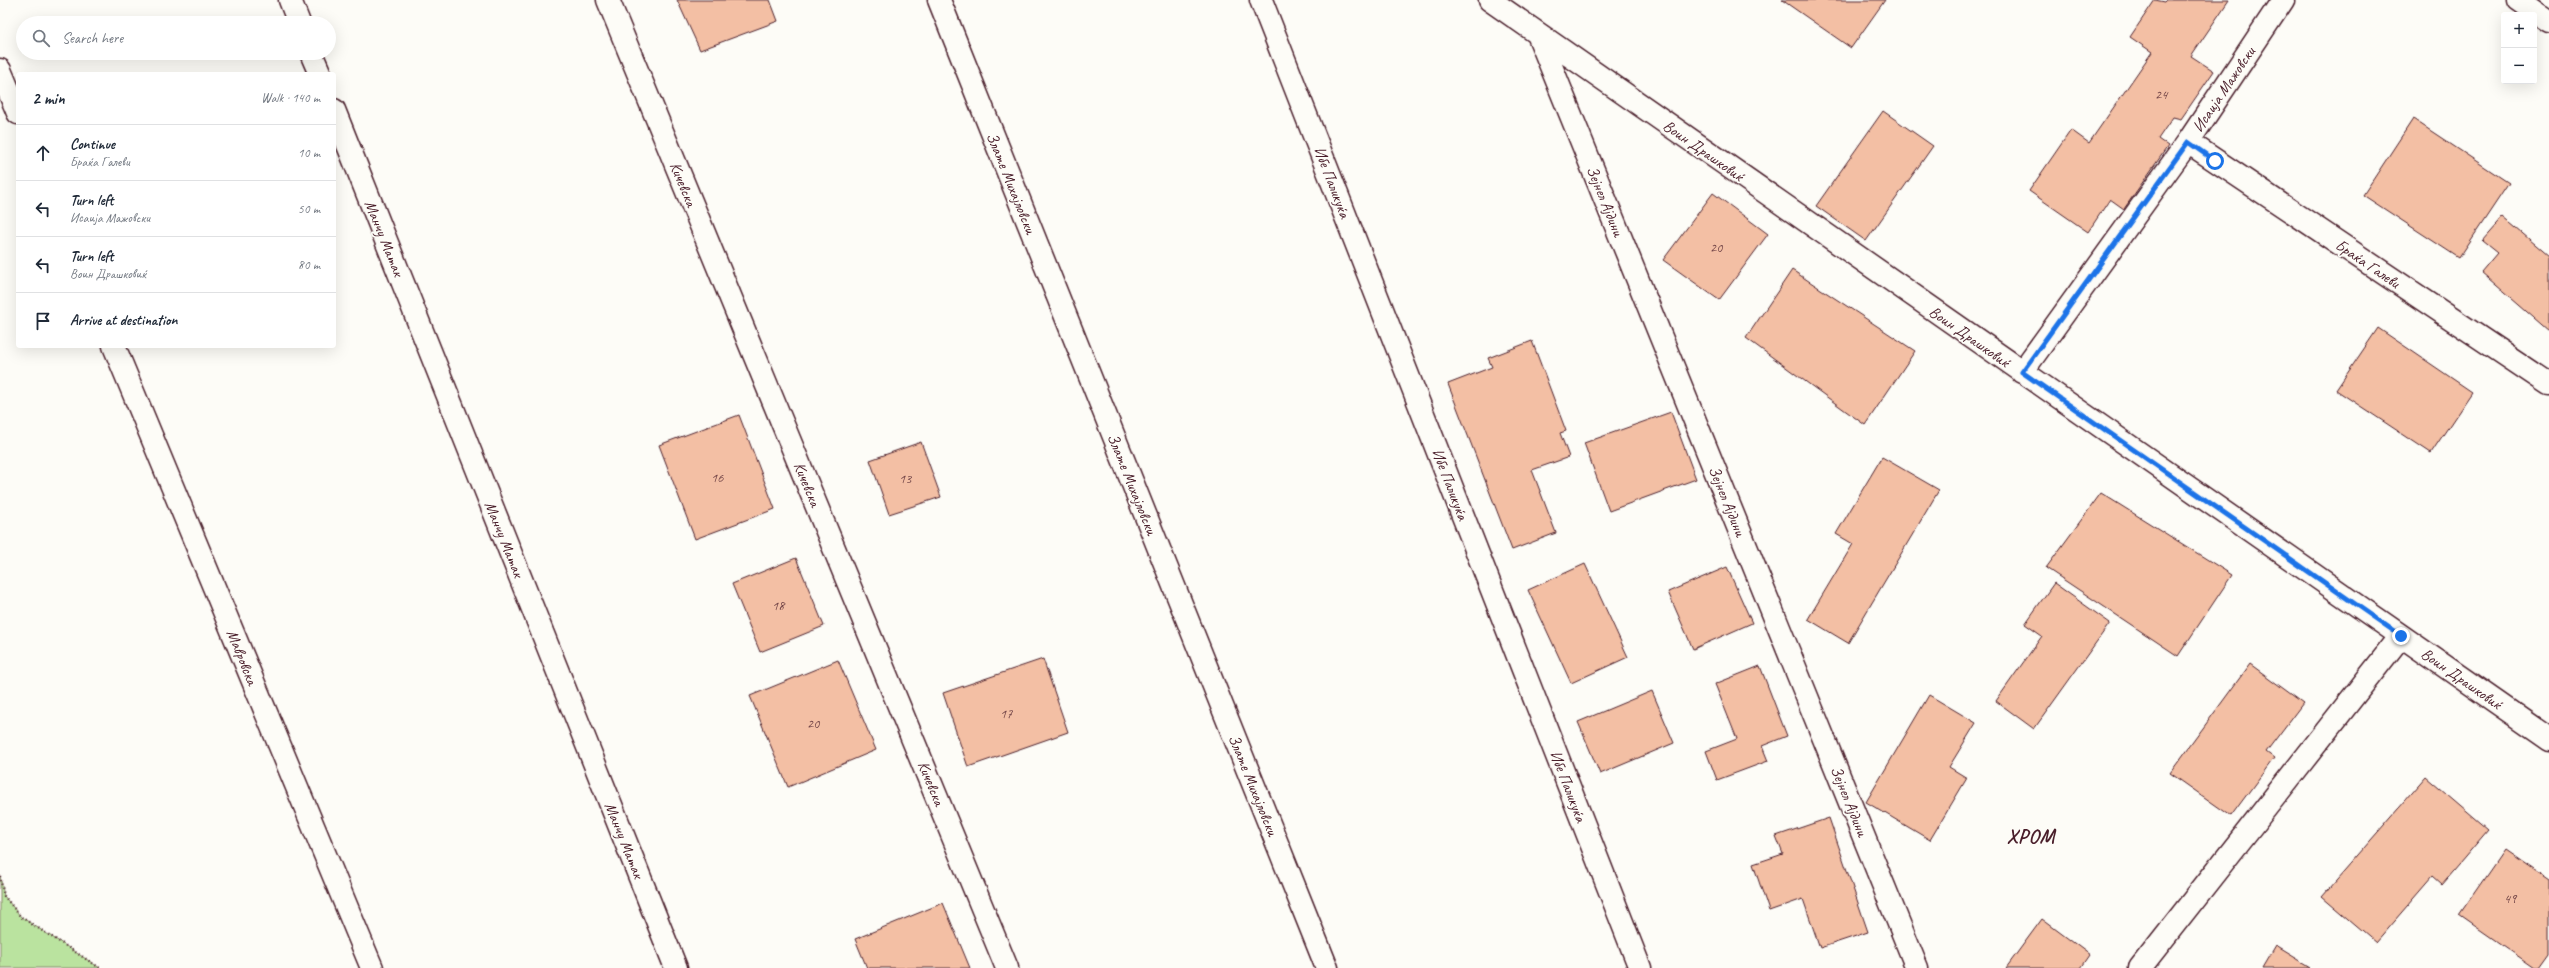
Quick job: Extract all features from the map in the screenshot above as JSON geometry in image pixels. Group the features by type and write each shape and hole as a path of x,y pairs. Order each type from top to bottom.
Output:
{"street":[{"path":"290,0 297,16"},
{"name":"Кичевска","path":"608,0 1006,968"},
{"name":"Злате Михајловски","path":"939,0 1327,968"},
{"name":"Ибе Паликуќа","path":"1261,0 1640,968"},
{"name":"Воин Драшковиќ","path":"1490,0 2549,739"},
{"name":"Исаија Мажовски","path":"2022,372 2188,142 2283,0"},
{"path":"2519,0 2549,20"},
{"name":"Зејнел Ајдини","path":"1538,34 1917,968"},
{"path":"314,60 319,72"},
{"path":"0,70 16,108"},
{"name":"Манчу Матак","path":"336,115 676,968"},
{"name":"Браќа Галеви","path":"2188,142 2549,384"},
{"name":"Мавровска","path":"115,348 372,968"},
{"path":"2140,968 2401,636"}],"path":[{"path":"0,876 4,896 21,917 100,968"}],"green space":[{"path":"0,876 4,896 21,917 100,968 0,968"}],"building":[{"path":"677,0 770,0 778,21 700,50"},
{"path":"1782,0 1885,0 1851,48"},
{"path":"2155,0 2165,2 2167,0 2229,0 2191,56 2214,71 2181,119 2173,117 2158,139 2168,146 2124,209 2110,199 2088,232 2029,191 2071,130 2089,143 2152,52 2130,37"},
{"path":"1883,111 1933,146 1866,241 1816,206"},
{"path":"2413,119 2509,183 2459,258 2363,195"},
{"path":"1713,193 1768,234 1719,300 1663,260"},
{"path":"2503,217 2549,256 2549,331 2481,272 2497,253 2482,241"},
{"path":"1792,270 1915,351 1865,425 1746,338"},
{"path":"2378,328 2472,392 2431,453 2336,390"},
{"path":"1532,341 1566,431 1560,433 1569,457 1532,470 1556,533 1512,550 1448,384 1492,367 1488,358"},
{"path":"1671,412 1696,479 1609,511 1584,443"},
{"path":"739,415 775,509 695,539 659,445"},
{"path":"921,442 941,497 889,514 870,460"},
{"path":"1882,457 1939,490 1848,643 1808,619 1853,544 1836,534"},
{"path":"2101,493 2232,575 2178,656 2046,568"},
{"path":"796,558 824,626 760,652 732,584"},
{"path":"1585,564 1628,657 1571,683 1528,590"},
{"path":"1727,567 1752,623 1693,649 1668,592"},
{"path":"2054,583 2110,623 2034,729 1996,701 2042,636 2025,624"},
{"path":"1043,659 1068,732 968,767 943,693"},
{"path":"838,660 876,750 788,787 750,696"},
{"path":"2250,664 2303,703 2266,752 2274,758 2231,816 2170,773"},
{"path":"1760,666 1787,736 1762,746 1768,761 1717,780 1706,751 1737,739 1715,684"},
{"path":"1652,691 1674,743 1600,774 1578,722"},
{"path":"1929,695 1976,723 1949,767 1967,778 1930,840 1866,802"},
{"path":"2426,777 2488,830 2442,884 2433,876 2376,942 2322,896"},
{"path":"1829,818 1868,932 1820,948 1803,899 1769,911 1753,864 1783,854 1776,836"},
{"path":"2504,850 2549,881 2549,954 2539,968 2535,968 2459,915"},
{"path":"943,903 970,968 867,968 855,939"},
{"path":"2042,919 2090,955 2081,968 2006,968"},
{"path":"2275,946 2311,968 2262,968"}],"district":[{"name":"ХРОМ","path":"2031,836"}],"route":[{"path":"2215,161 2188,142 2022,372 2401,636"}]}
